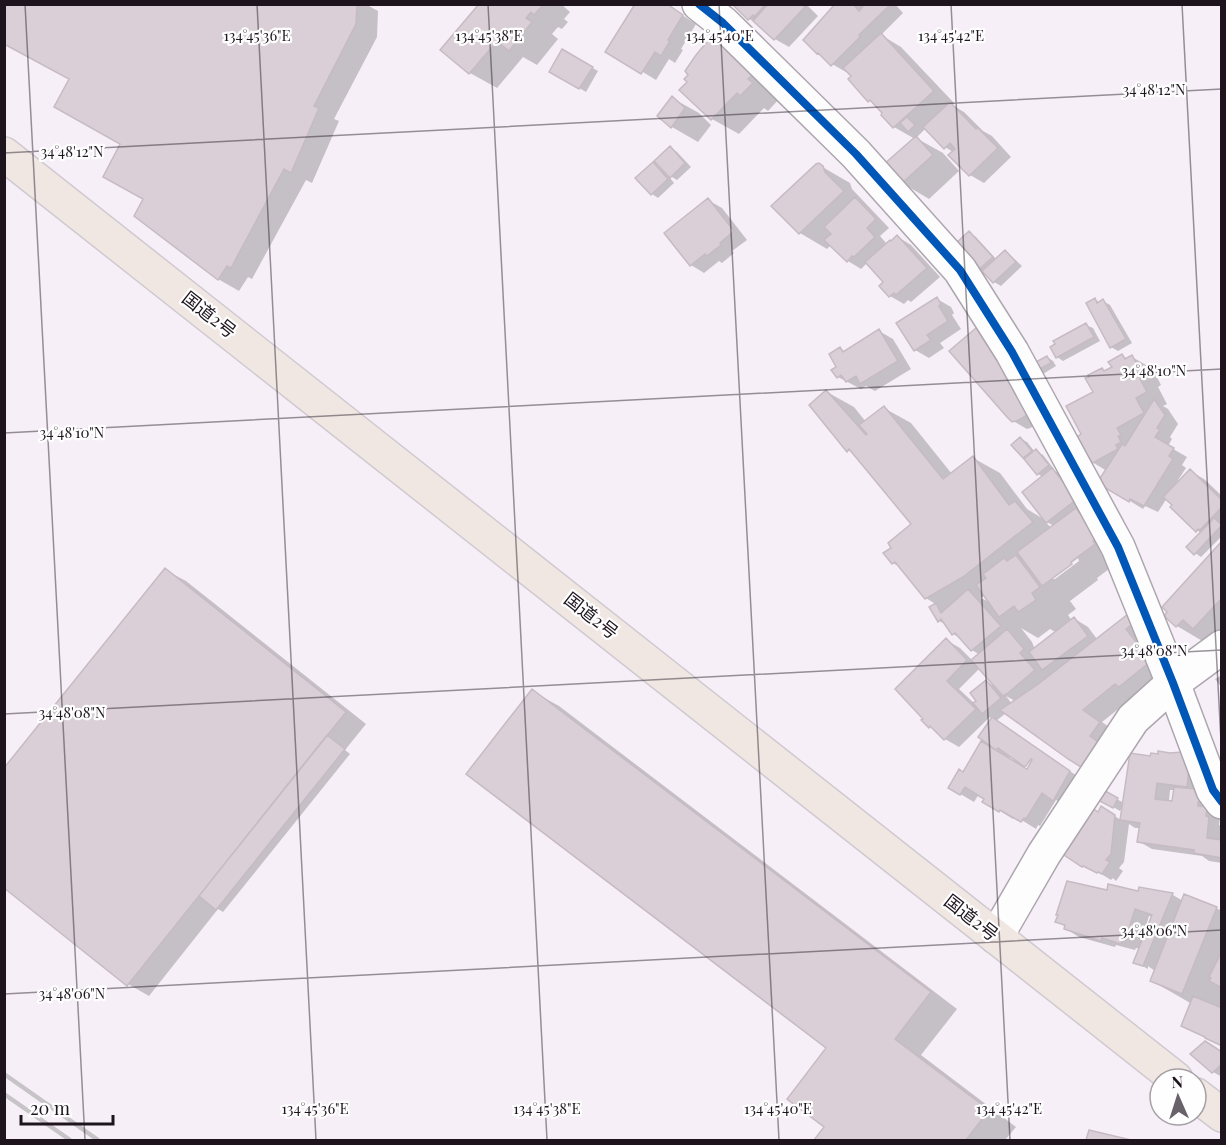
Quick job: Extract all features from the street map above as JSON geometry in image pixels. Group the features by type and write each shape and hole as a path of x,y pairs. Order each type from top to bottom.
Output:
{"highway":[{"name":"国道2号","path":"4,154 1161,1067"},
{"path":"1208,1105 1221,1115"}],"street":[{"path":"699,4 723,23 856,154 960,270 1012,352 1118,547 1213,790 1221,802"},
{"path":"996,938 1044,854 1133,719 1173,683 1221,648"}],"building":[{"path":"4,4 357,4 356,24 314,106 319,108 291,173 284,169 231,268 227,266 218,280 134,216 143,199 103,177 120,144 54,107 69,79 4,44"},
{"path":"479,4 541,4 542,6 534,15 531,12 526,18 532,22 509,51 497,41 469,74 440,50"},
{"path":"635,4 667,4 683,15 661,56 655,52 641,74 605,52"},
{"path":"732,4 766,4 748,20"},
{"path":"768,4 802,4 805,7 774,40 753,21"},
{"path":"835,4 853,4 859,11 865,4 890,5 831,66 803,40"},
{"path":"716,31 757,71 748,79 753,83 740,96 737,93 711,120 679,90 687,82 684,79 688,75 685,71"},
{"path":"881,33 934,91 893,128 881,115 882,113 870,100 868,102 848,79 851,76 843,68"},
{"path":"562,49 593,67 579,89 549,72"},
{"path":"672,96 685,108 671,128 657,116"},
{"path":"950,102 998,148 969,176 948,155 955,149 950,143 944,149 923,127"},
{"path":"907,117 915,125 908,132 900,123"},
{"path":"916,136 933,155 901,184 883,165"},
{"path":"670,146 685,163 670,178 654,161"},
{"path":"653,162 668,179 651,195 635,178"},
{"path":"819,163 844,191 799,234 771,206"},
{"path":"855,197 876,219 867,228 875,237 847,262 824,240 831,234 824,227"},
{"path":"708,198 734,231 720,243 721,245 690,266 664,233"},
{"path":"969,231 993,257 976,272 953,246"},
{"path":"897,235 927,268 896,295 894,293 889,297 879,286 883,282 865,262"},
{"path":"1005,250 1016,262 993,283 982,271"},
{"path":"937,297 941,304 939,306 948,321 927,335 931,340 914,351 896,323"},
{"path":"1095,298 1097,303 1103,299 1126,339 1110,348 1086,303"},
{"path":"1086,323 1094,337 1056,358 1050,347 1055,344 1053,341"},
{"path":"977,327 1007,368 1003,371 1011,379 1032,412 1019,420 1012,422 949,351"},
{"path":"879,329 898,361 860,384 856,376 846,382 841,375 837,378 831,370 836,367 829,354 840,347 843,352"},
{"path":"1122,354 1125,359 1132,355 1142,373 1138,375 1147,392 1136,398 1144,413 1117,428 1121,435 1118,436 1121,442 1116,445 1118,449 1091,464 1077,437 1081,434 1066,406 1093,392 1085,378 1102,368 1104,371 1112,367 1108,362"},
{"path":"1047,356 1051,363 1036,371 1032,364"},
{"path":"826,390 866,435 859,425 884,406 943,479 973,456 1009,505 1015,501 1033,522 963,577 925,599 895,562 892,564 883,553 891,548 888,543 911,524 809,405"},
{"path":"1154,399 1165,415 1157,428 1160,430 1155,437 1174,448 1169,456 1173,459 1144,506 1130,499 1129,502 1097,483 1122,444 1125,446"},
{"path":"1020,437 1032,451 1023,458 1011,445"},
{"path":"1036,449 1049,465 1037,475 1024,459"},
{"path":"1052,468 1077,499 1046,523 1022,492"},
{"path":"1190,469 1222,500 1222,507 1196,532 1163,497"},
{"path":"1076,508 1098,537 1093,541 1095,544 1042,586 1017,552"},
{"path":"1214,518 1222,525 1194,555 1186,547"},
{"path":"1222,541 1222,598 1193,629 1183,620 1176,627 1164,616 1167,612 1162,607"},
{"path":"1016,555 1040,587 1032,593 1036,600 1018,612 1014,606 999,617 976,585 986,578 983,574 1004,558 1007,561"},
{"path":"165,568 346,712 127,986 4,888 4,768"},
{"path":"968,589 1001,626 971,651 955,633 952,635 941,619 938,622 929,607 936,603 941,613"},
{"path":"1132,611 1136,621 1126,629 1151,661 1119,687 1115,684 1083,710 1100,722 1090,736 1098,742 1081,767 1000,710 1037,685"},
{"path":"1074,617 1088,636 1042,670 1029,652"},
{"path":"1007,629 1024,649 1020,653 1035,670 1003,696 971,660"},
{"path":"946,638 967,660 947,681 976,709 944,740 921,720 923,719 895,689"},
{"path":"986,680 1001,698 982,714 973,703 976,701 970,693"},
{"path":"532,689 931,992 895,1039 989,1110 966,1140 814,1140 824,1127 787,1099 826,1048 466,774"},
{"path":"992,717 1070,771 1053,801 1042,793 1026,819 1024,818 1021,822 982,802 984,799 965,787 960,795 948,788 959,769 963,772 981,741 1027,769 1031,759 1025,767 978,737"},
{"path":"327,735 345,749 216,910 199,896"},
{"path":"1158,751 1182,752 1189,769 1187,787 1157,783 1155,799 1172,801 1174,787 1196,789 1202,802 1198,802 1198,806 1207,807 1206,816 1209,817 1207,838 1222,840 1222,858 1194,853 1194,850 1137,842 1140,823 1120,820 1130,753 1150,756 1151,753 1158,754"},
{"path":"1100,788 1118,798 1113,808 1094,798"},
{"path":"1088,805 1098,812 1101,806 1115,815 1111,854 1106,860 1110,862 1102,874 1082,867 1058,851"},
{"path":"1067,881 1107,890 1108,884 1138,891 1139,887 1173,893 1143,966 1133,963 1152,915 1135,909 1125,942 1122,941 1121,944 1102,938 1101,941 1064,929 1065,925 1055,922"},
{"path":"1184,894 1217,907 1182,994 1150,981"},
{"path":"1222,951 1222,988 1209,981 1211,978 1209,977"},
{"path":"1193,996 1222,1008 1222,1042 1220,1045 1181,1026"},
{"path":"1205,1041 1222,1052 1222,1064 1212,1073 1208,1067 1190,1054"},
{"path":"1089,1130 1131,1140 1086,1140"}],"railway":[{"path":"4,1074 98,1140"},
{"path":"4,1094 70,1140"}],"cycle path":[{"path":"699,4 723,23 856,154 960,270 1012,352 1118,547 1213,790 1222,802"}]}
